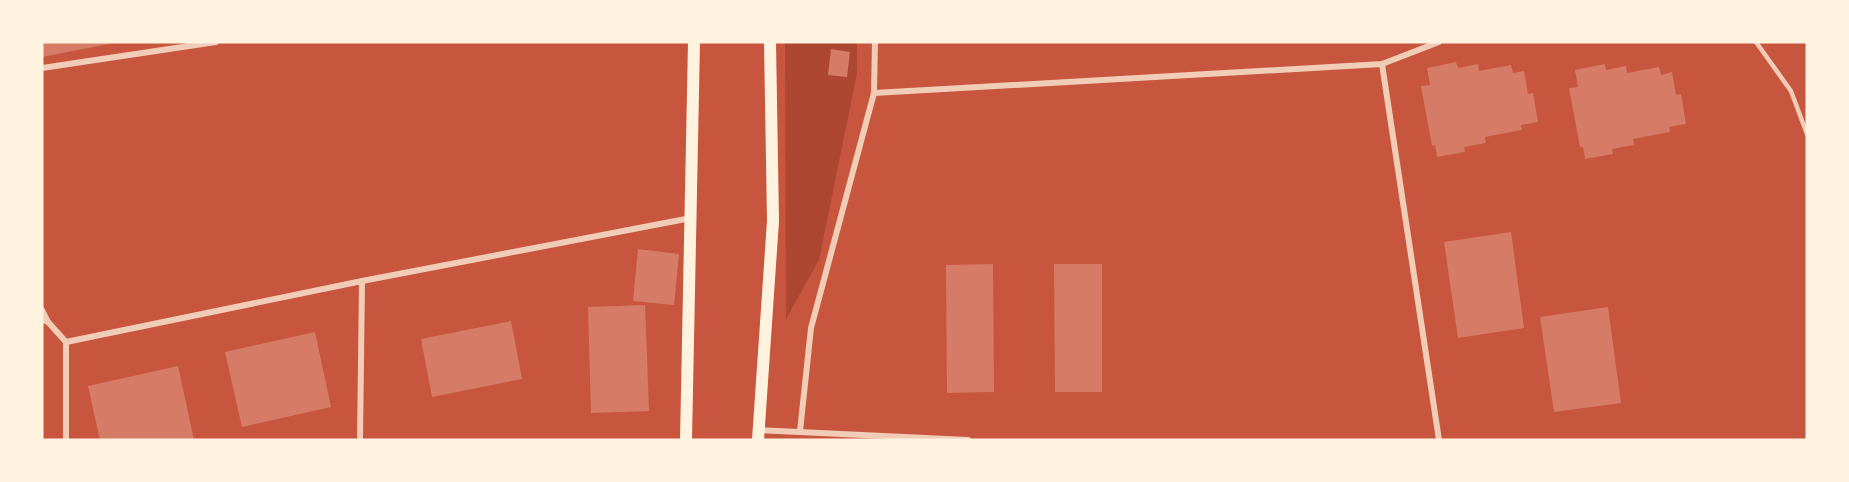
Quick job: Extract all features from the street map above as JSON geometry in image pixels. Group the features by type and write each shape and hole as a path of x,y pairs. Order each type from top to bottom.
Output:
{"main road":[{"path":"686,440 694,42"},
{"path":"758,435 773,221 770,42"}],"street":[{"path":"42,68 216,42"},
{"path":"800,431 811,328 874,93 875,42"},
{"path":"874,93 1382,64 1439,42"},
{"path":"1382,64 1439,440"},
{"path":"66,342 362,281 692,218"},
{"path":"360,440 362,281"},
{"path":"42,310 45,321 66,342 66,440"},
{"path":"758,435 800,431 968,440"}],"lane":[{"path":"1756,42 1791,91 1807,134"}],"shaded area":[{"path":"785,42 857,42 857,73 819,260 786,319"}],"building":[{"path":"42,42 114,42 114,43 42,57"},
{"path":"831,49 850,52 847,77 828,75"},
{"path":"1456,62 1458,68 1478,64 1479,71 1511,65 1513,73 1524,71 1528,94 1533,93 1538,122 1521,125 1522,130 1485,137 1486,143 1464,147 1465,152 1437,157 1435,145 1432,146 1421,86 1430,85 1427,68"},
{"path":"1605,64 1606,70 1626,66 1627,73 1659,67 1661,75 1672,72 1676,95 1681,94 1686,124 1669,127 1670,132 1633,139 1634,145 1612,149 1613,154 1585,159 1583,147 1580,147 1569,88 1578,87 1575,70"},
{"path":"1511,232 1524,328 1458,338 1444,242"},
{"path":"638,249 679,254 674,305 633,301"},
{"path":"993,264 994,392 947,393 946,265"},
{"path":"1054,264 1102,264 1102,392 1055,392"},
{"path":"645,305 649,411 591,413 588,307"},
{"path":"1608,307 1621,403 1554,412 1540,317"},
{"path":"511,321 522,379 432,397 421,339"},
{"path":"315,332 331,407 242,427 225,352"},
{"path":"178,366 194,440 100,440 88,386"}]}
